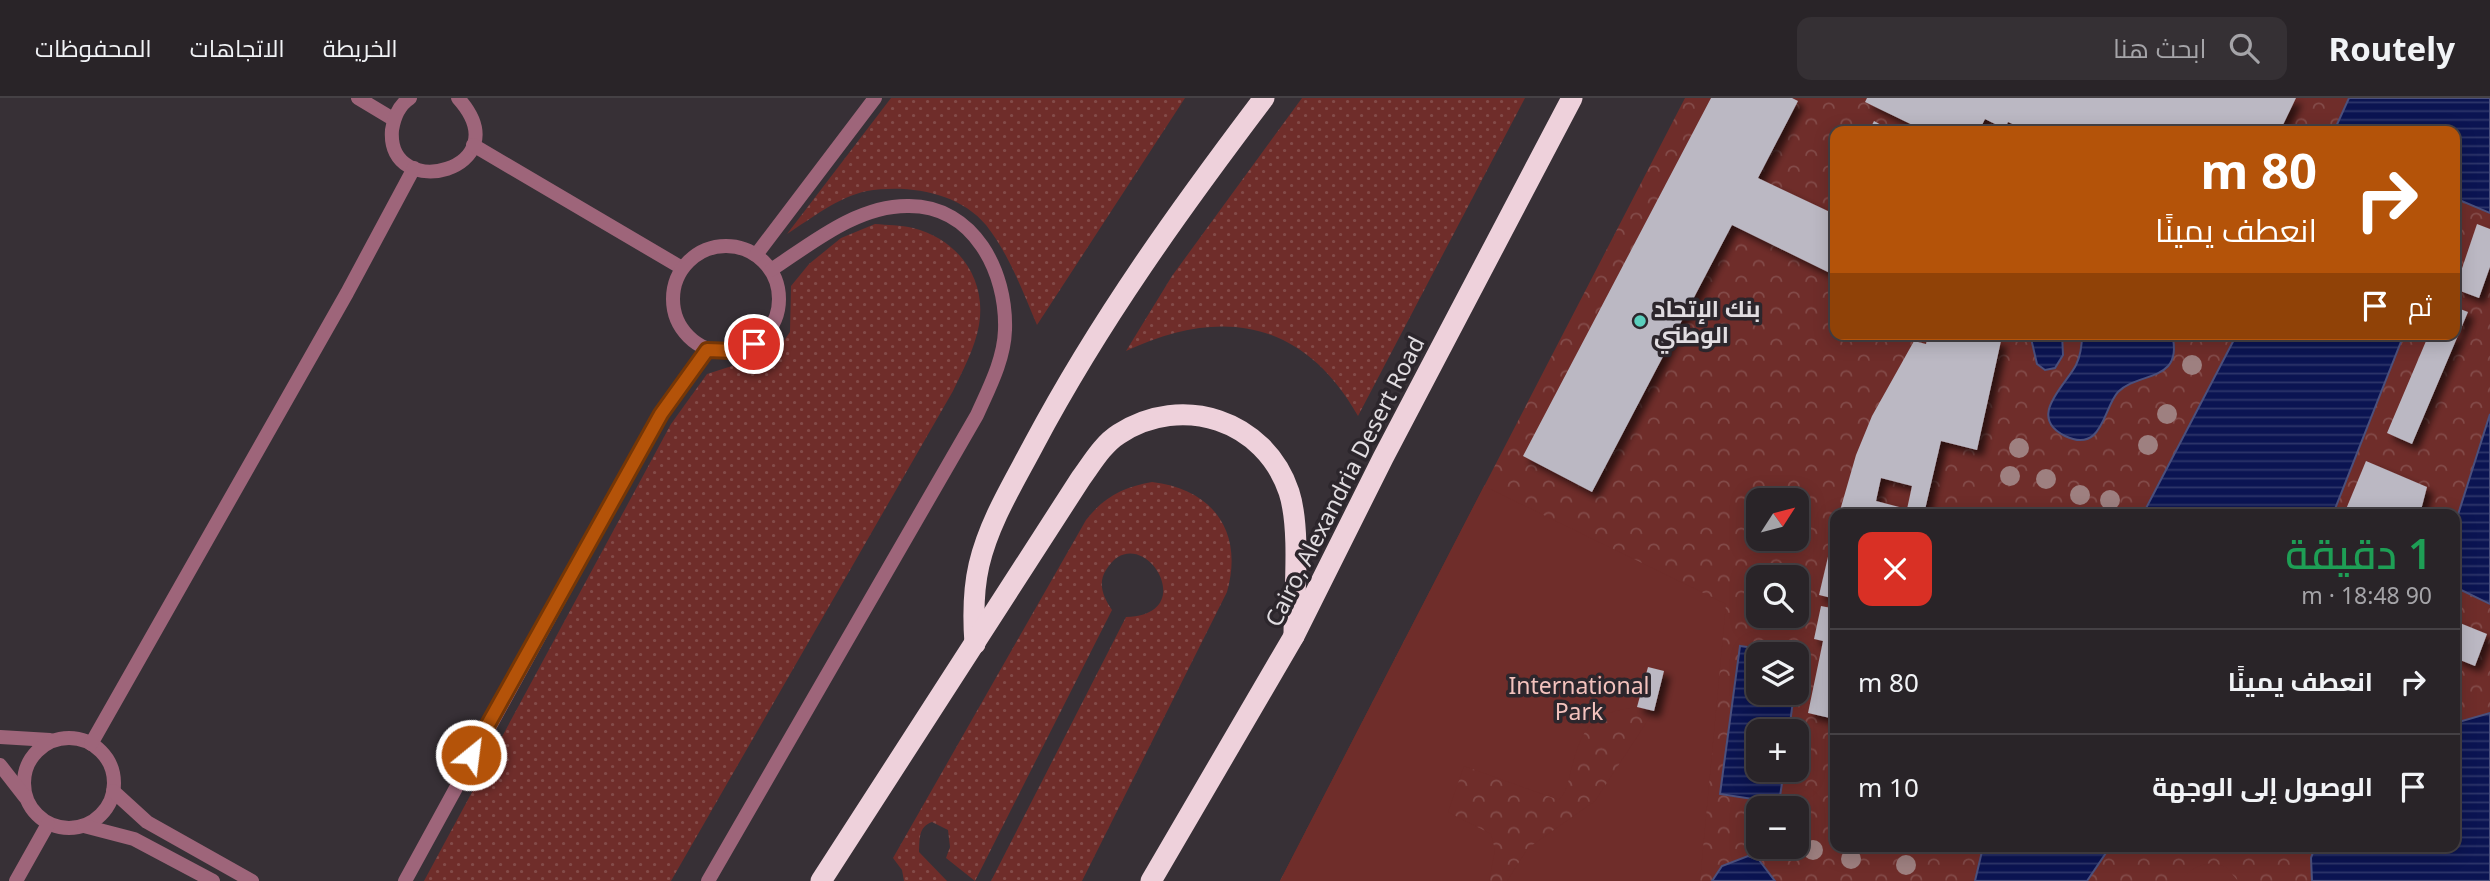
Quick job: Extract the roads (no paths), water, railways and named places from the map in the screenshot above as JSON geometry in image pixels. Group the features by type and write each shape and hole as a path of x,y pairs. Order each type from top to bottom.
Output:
{"highway":[{"path":"975,644 974,589 980,562 1006,500 1036,441 1073,373 1142,263 1264,98"},
{"name":"Cairo, Alexandria Desert Road","path":"1151,881 1294,636 1383,458 1572,98"},
{"path":"821,881 1098,455 1117,436 1140,422 1165,415 1192,414 1219,419 1242,430 1263,447 1279,469 1289,494 1294,522 1294,636"}],"lane":[{"path":"358,98 393,118"},
{"path":"410,98 393,118 392,138 399,156 414,169 431,174 449,171 464,160 473,145 475,127 469,110 458,98"},
{"path":"756,255 875,98"},
{"path":"473,145 682,268"},
{"path":"91,744 341,304 414,169"},
{"path":"708,881 977,415 998,368 1005,331 1001,279 983,248 963,225 943,211 908,206 865,214 835,228 771,270"},
{"path":"717,246 737,247 756,255 771,270 778,290 777,311 769,330 754,344 734,351 707,350 681,327 673,307 674,287 682,268 697,254 717,246"},
{"path":"405,881 661,414 707,350"},
{"path":"0,737 55,740 73,738 91,744 109,764 113,791 108,806 98,818 84,826 66,829 48,824 34,813 26,798 0,765"},
{"path":"26,798 24,780 28,762 39,748 55,740"},
{"path":"113,791 147,822 252,881"},
{"path":"16,881 48,824"},
{"path":"84,826 134,839 213,881"}],"place":[{"name":"بنك الإتحاد الوطني","path":"1640,321"}],"park label":[{"name":"International Park","path":"1579,698"}]}
